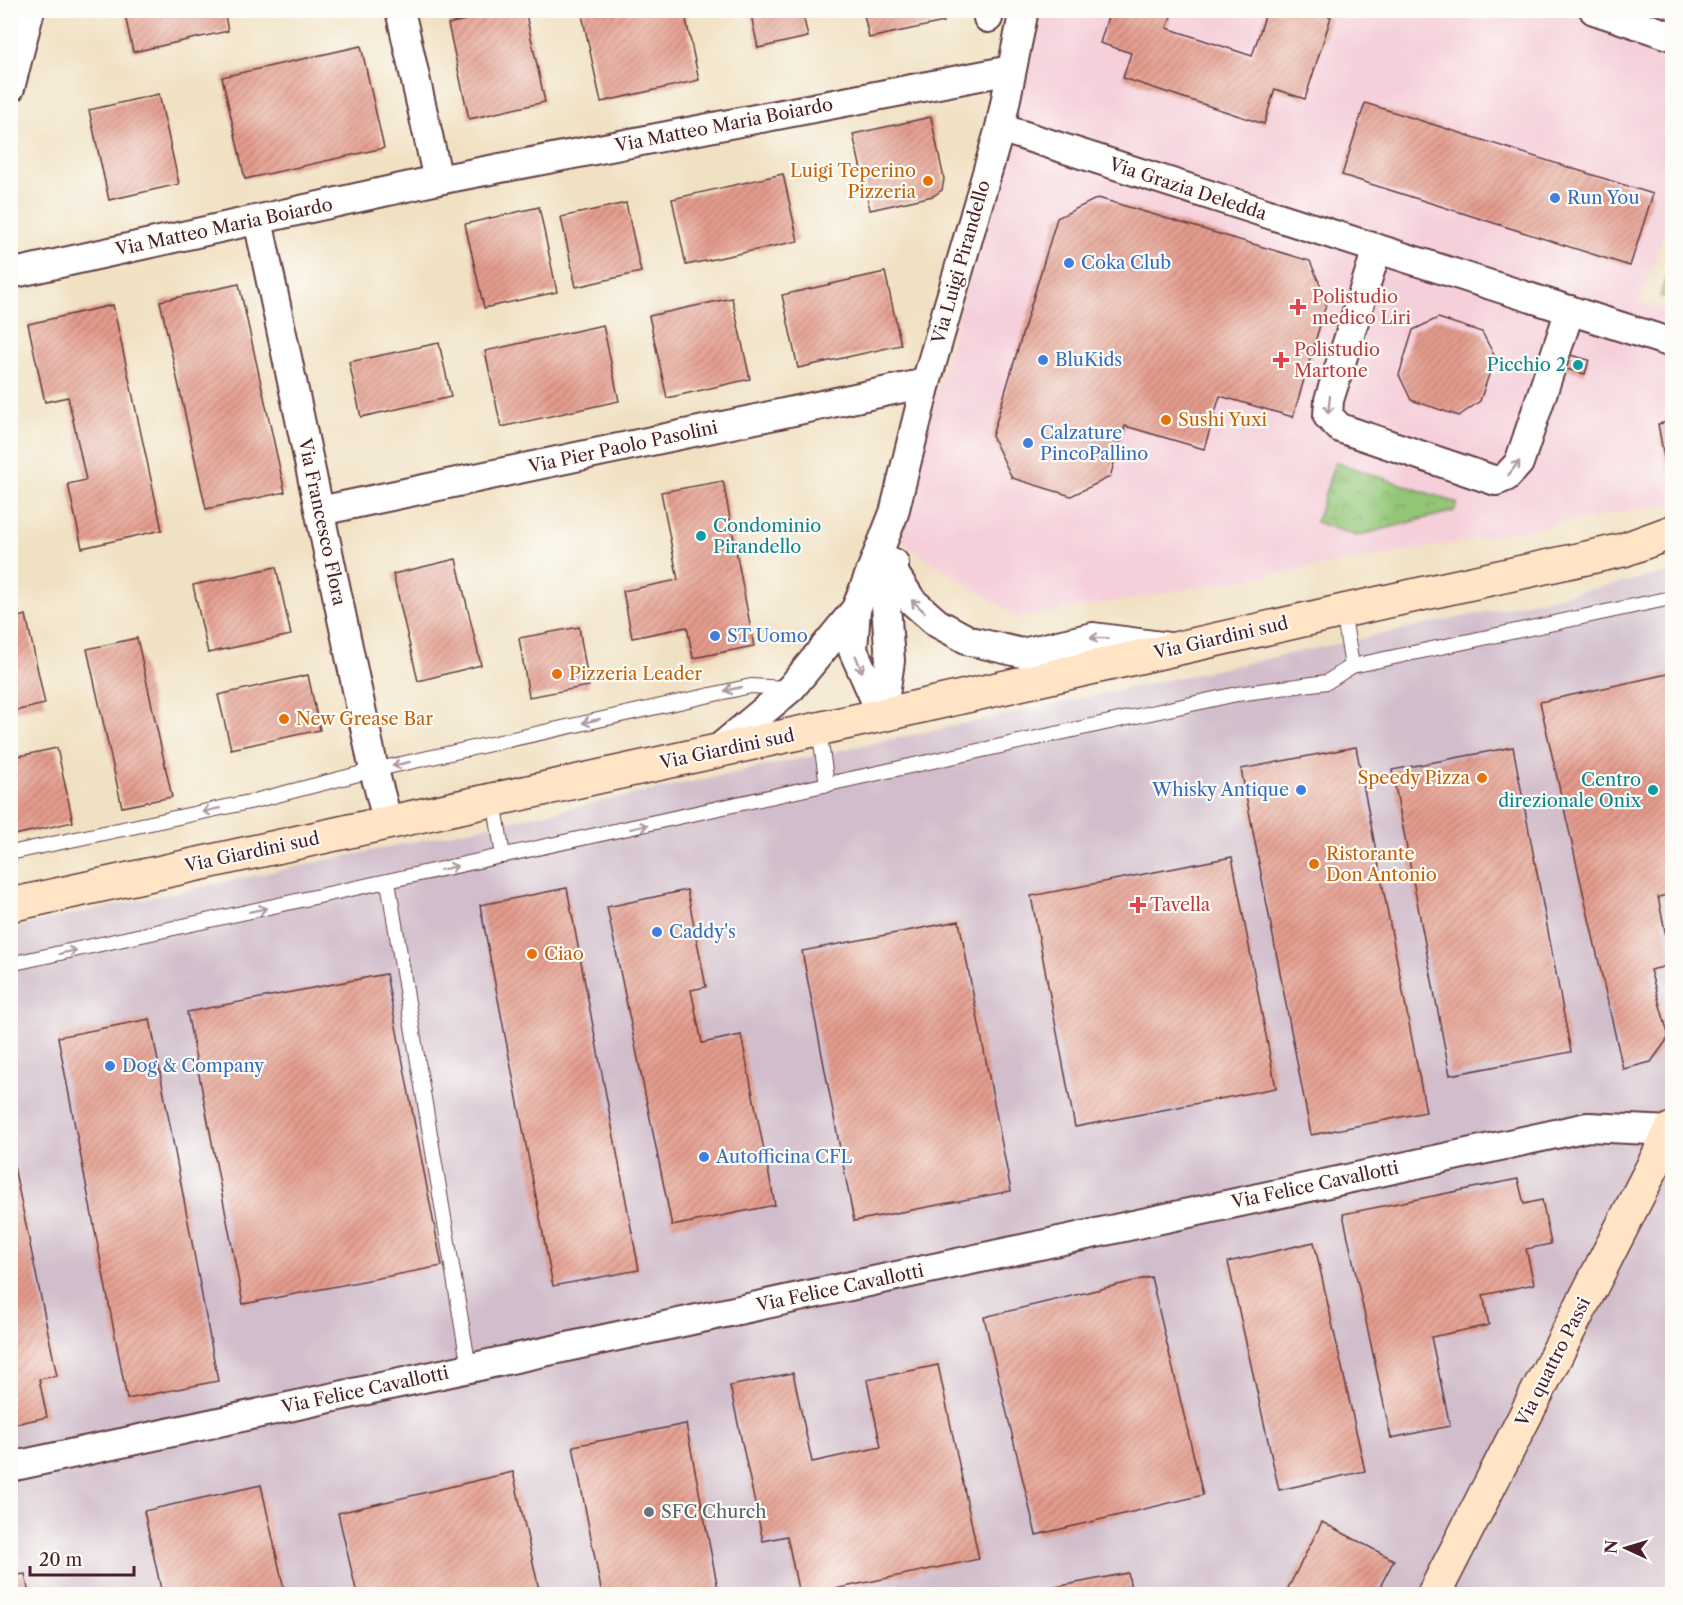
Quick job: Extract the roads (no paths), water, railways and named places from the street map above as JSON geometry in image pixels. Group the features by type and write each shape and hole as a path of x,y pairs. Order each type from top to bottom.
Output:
{"main road":[{"name":"Via Giardini sud","path":"10,905 819,729 1623,550 1672,532"},
{"name":"Via Giardini sud","path":"1623,550 1672,555"},
{"name":"Via quattro Passi","path":"1434,1594 1672,1130"}],"street":[{"path":"10,88 30,10"},
{"path":"400,10 438,180"},
{"name":"Via Luigi Pirandello","path":"716,751 791,688 856,609 894,513 926,382 1000,129 1024,10"},
{"path":"1594,10 1672,36"},
{"name":"Via Matteo Maria Boiardo","path":"10,274 438,180 1011,70"},
{"name":"Via Grazia Deledda","path":"1000,129 1672,342"},
{"name":"Via Francesco Flora","path":"258,220 374,770 388,823"},
{"path":"1377,249 1329,400 1328,416 1340,428 1496,481 1506,477 1519,463 1570,310"},
{"name":"Via Pier Paolo Pasolini","path":"320,511 926,382"},
{"name":"Via Luigi Pirandello","path":"882,715 890,661 886,605 894,573 894,513"},
{"path":"894,573 912,602 937,623 970,641 1022,652 1093,637 1178,648"},
{"name":"Via Luigi Pirandello","path":"856,609 854,650 882,715"},
{"name":"Via Felice Cavallotti","path":"10,1467 1588,1127 1672,1130"}],"lane":[{"path":"10,964 1237,694 1328,682 1352,666 1671,598"},
{"path":"1343,611 1352,666"},
{"path":"10,853 254,801 374,770 751,686 791,688"},
{"name":"Via Giardini sud","path":"819,729 827,785"},
{"path":"494,800 502,856"},
{"path":"388,882 469,1368"}],"place":[{"name":"Luigi Teperino Pizzeria","path":"928,181"},
{"name":"Run You","path":"1555,198"},
{"name":"Coka Club","path":"1069,263"},
{"name":"Polistudio medico Liri","path":"1298,307"},
{"name":"BluKids","path":"1043,360"},
{"name":"Polistudio Martone","path":"1281,360"},
{"name":"Picchio 2","path":"1578,365"},
{"name":"Sushi Yuxi","path":"1166,420"},
{"name":"Calzature PincoPallino","path":"1028,443"},
{"name":"Condominio Pirandello","path":"701,536"},
{"name":"ST Uomo","path":"715,636"},
{"name":"Pizzeria Leader","path":"557,674"},
{"name":"New Grease Bar","path":"284,719"},
{"name":"Speedy Pizza","path":"1482,778"},
{"name":"Whisky Antique","path":"1301,790"},
{"name":"Centro direzionale Onix","path":"1653,790"},
{"name":"Ristorante Don Antonio","path":"1314,864"},
{"name":"Tavella","path":"1138,905"},
{"name":"Caddy's","path":"657,932"},
{"name":"Ciao","path":"532,954"},
{"name":"Dog & Company","path":"110,1066"},
{"name":"Autofficina CFL","path":"704,1157"},
{"name":"SFC Church","path":"649,1512"}]}
